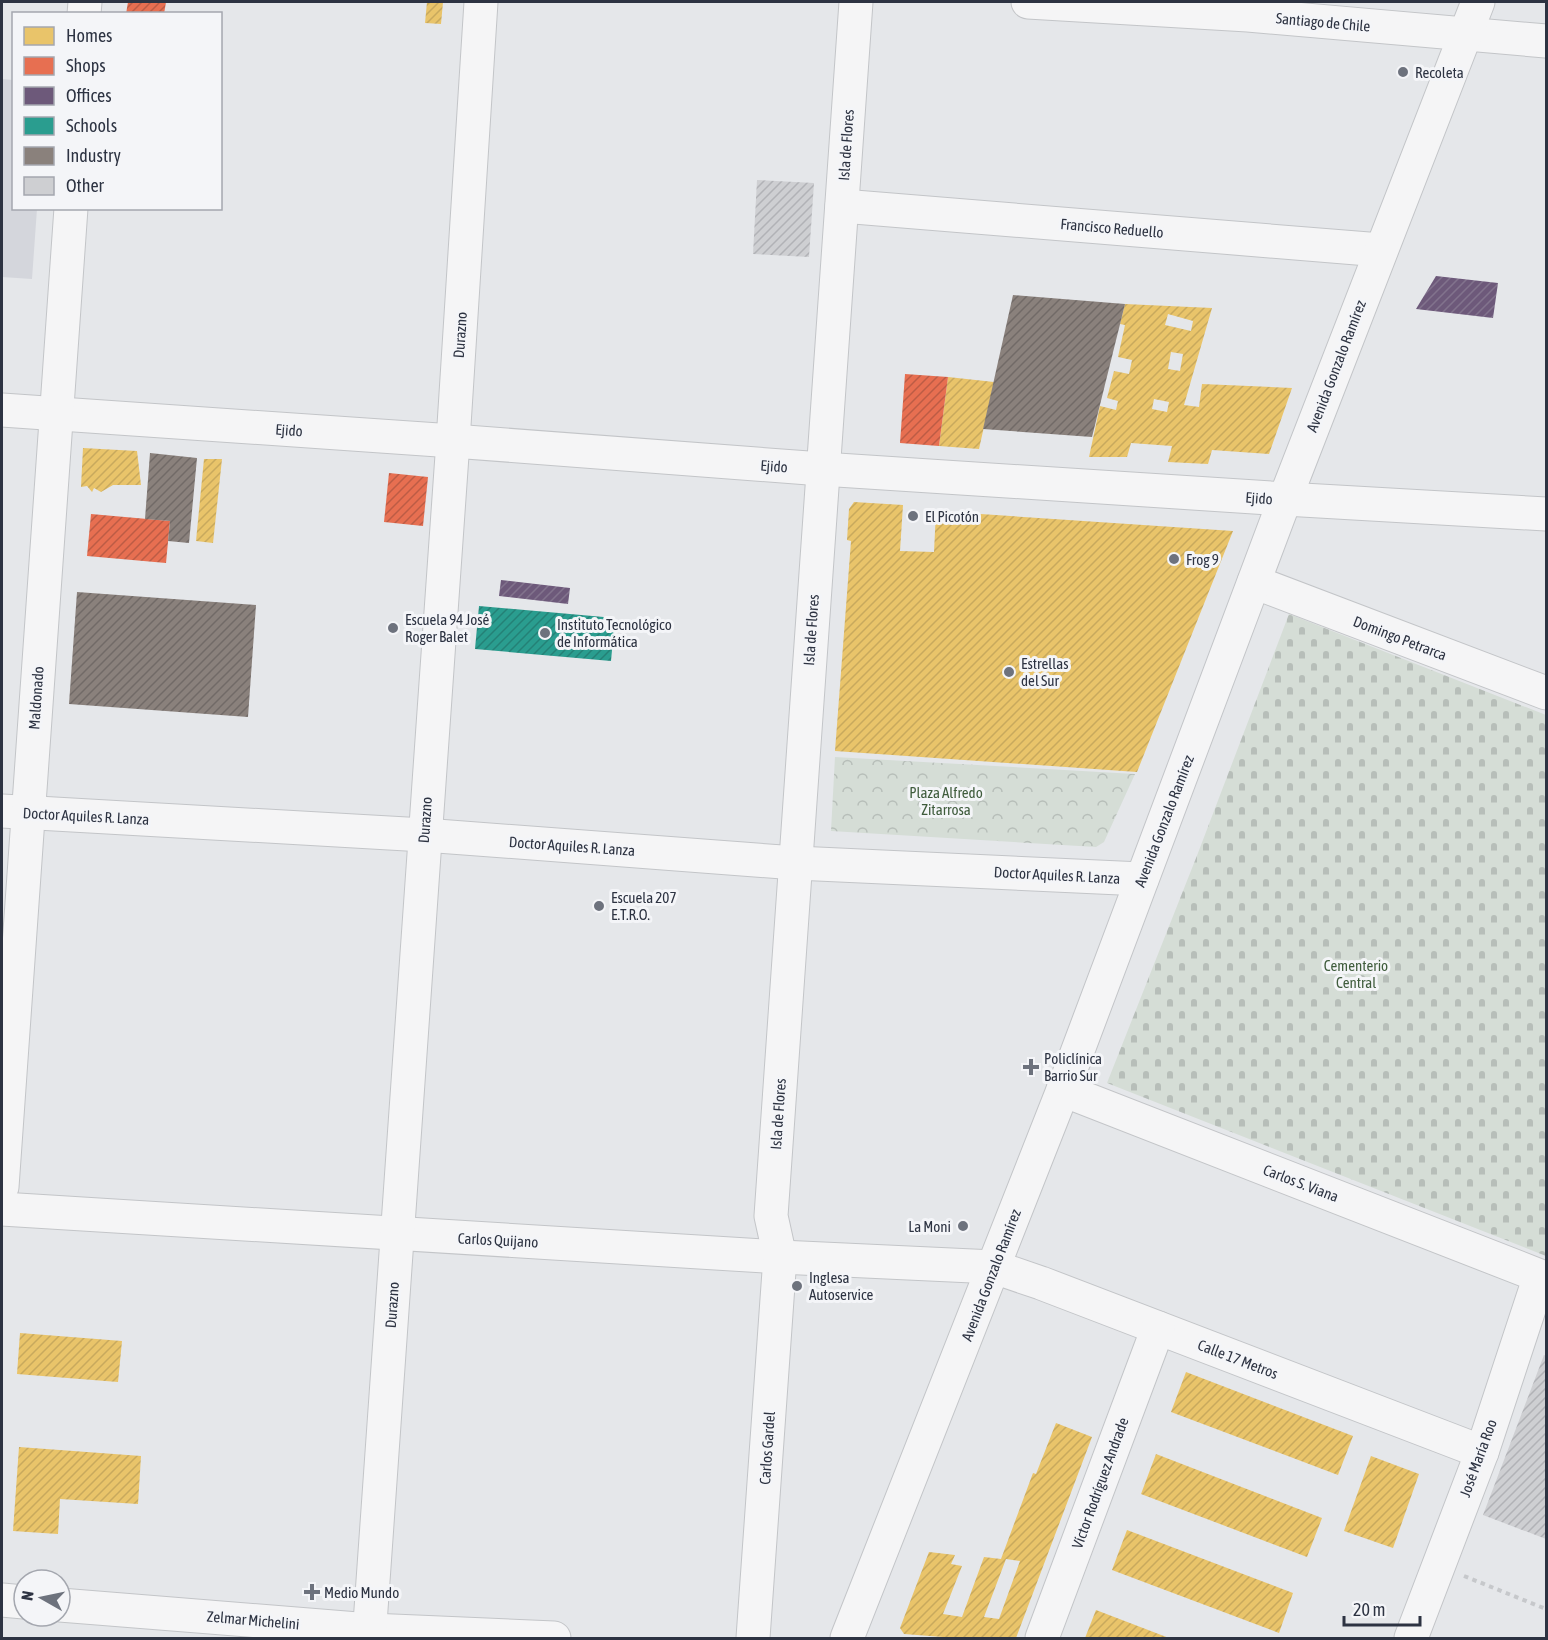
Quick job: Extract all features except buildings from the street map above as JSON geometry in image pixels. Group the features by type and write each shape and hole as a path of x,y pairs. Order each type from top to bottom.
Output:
{"street":[{"name":"Durazno","path":"369,1634 453,441 481,2"},
{"name":"Isla de Flores","path":"780,1257 771,1216 856,2"},
{"name":"Santiago de Chile","path":"1028,2 1249,8 1466,34 1546,41"},
{"name":"Avenida Gonzalo Ramírez","path":"847,1638 1063,1090 1285,499 1478,2"},
{"name":"Francisco Reduello","path":"842,206 1381,250"},
{"name":"Maldonado","path":"2,1187 15,812 56,414 71,210"},
{"name":"Ejido","path":"2,410 822,469 1546,514"},
{"name":"Domingo Petrarca","path":"1254,582 1546,693"},
{"name":"Doctor Aquiles R. Lanza","path":"15,812 424,835 796,863 1142,879"},
{"name":"Carlos S. Viana","path":"1063,1090 1540,1276"},
{"name":"Carlos Quijano","path":"2,1209 780,1257 994,1267"},
{"name":"Carlos Gardel","path":"753,1638 780,1257"},
{"name":"Calle 17 Metros","path":"994,1267 1482,1452"},
{"name":"José María Roo","path":"1416,1637 1438,1565 1482,1452 1540,1276"},
{"name":"Víctor Rodríguez Andrade","path":"1042,1638 1158,1329"},
{"name":"Zelmar Michelini","path":"72,1606 369,1634 554,1638"}],"path":[{"path":"1438,1565 1546,1609"}],"shaded area":[{"path":"2,79 12,80 12,210 37,210 32,279 2,277"}],"green space":[{"name":"Cementerio Central","path":"1289,614 1546,715 1546,1256 1107,1083"},
{"name":"Plaza Alfredo Zitarrosa","path":"835,757 1135,774 1104,842 1096,847 831,831"}],"place":[{"name":"Recoleta","path":"1403,72"},
{"name":"El Picotón","path":"913,516"},
{"name":"Frog 9","path":"1174,559"},
{"name":"Escuela 94 José Roger Balet","path":"393,628"},
{"name":"Instituto Tecnológico de Informática","path":"545,633"},
{"name":"Estrellas del Sur","path":"1009,672"},
{"name":"Escuela 207 E.T.R.O.","path":"599,906"},
{"name":"Policlínica Barrio Sur","path":"1031,1067"},
{"name":"La Moni","path":"963,1226"},
{"name":"Inglesa Autoservice","path":"797,1286"},
{"name":"Medio Mundo","path":"312,1592"}]}
